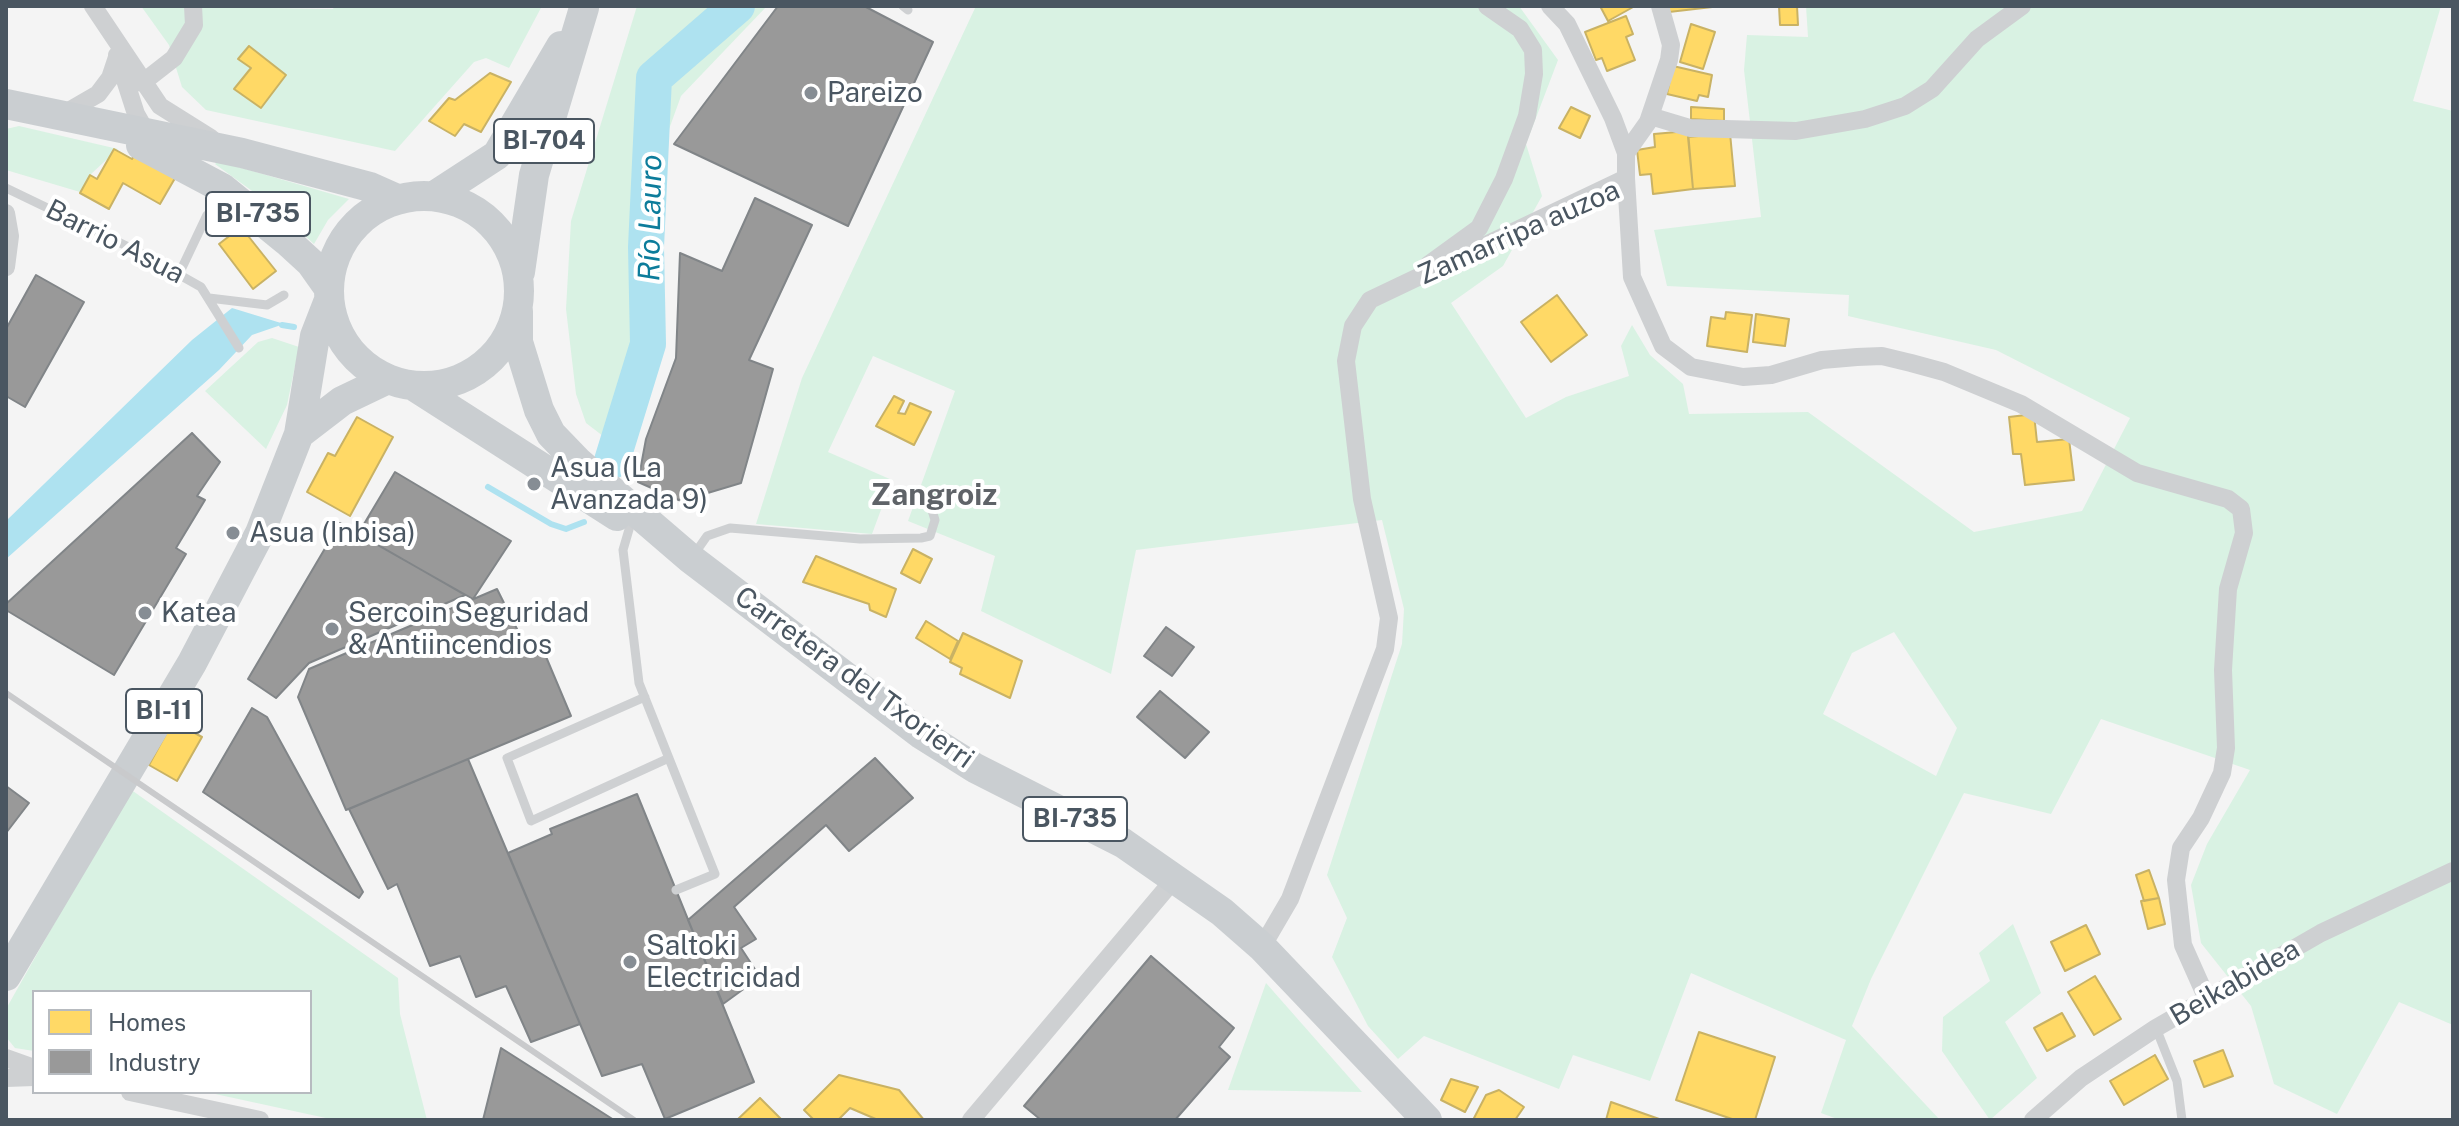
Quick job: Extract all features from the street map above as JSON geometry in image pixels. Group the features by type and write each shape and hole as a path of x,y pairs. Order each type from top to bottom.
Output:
{"main road":[{"name":"BI-704","path":"434,196 497,155 584,7"},
{"name":"BI-704","path":"519,278 534,175 584,7"},
{"name":"BI-735","path":"12,109 242,153 370,187 397,199"},
{"name":"BI-735","path":"91,124 172,160 222,188 258,215 311,263 329,293"},
{"name":"BI-735","path":"434,196 459,201 481,214 499,231 513,253 519,278 518,342 539,410 551,434 567,452 691,559 661,546 401,382 365,366 347,348 335,325 329,293 334,258 349,232 370,212 397,199 434,196"},
{"name":"BI-11","path":"6,976 227,600 260,533 299,434 315,336 329,293"},
{"name":"BI-735","path":"401,382 442,385 480,367 508,337 518,311"},
{"path":"299,434 342,401 401,382"},
{"name":"Carretera del Txorierri","path":"691,559 921,734 975,768 1123,843 1176,877 1262,947 1427,1120"}],"street":[{"path":"93,6 116,49 160,106 190,127 242,153"},
{"path":"142,83 174,58 194,25 193,6"},
{"path":"1403,285 1479,228 1500,190 1527,116 1533,50 1520,29 1487,6"},
{"path":"1550,6 1567,24 1582,49 1626,153 1626,178"},
{"name":"Zamarripa auzoa","path":"1626,153 1650,116 1671,45 1660,6"},
{"path":"1650,116 1690,128 1796,131 1865,119 1905,106 1932,89 1977,39 2022,6"},
{"path":"60,116 98,94 110,78 116,49"},
{"path":"116,49 136,114 148,135 172,160"},
{"name":"Zamarripa auzoa","path":"1262,947 1290,899 1385,649 1389,618 1362,499 1346,361 1353,326 1370,300 1626,178 1632,277 1663,346 1691,367 1743,377 1771,375 1822,360 1857,357 1882,356 1911,363 2021,404 2137,473 2228,499 2241,509 2244,533 2228,589 2223,670 2226,748 2222,773 2212,799 2181,848 2176,880 2183,945 2207,999"},
{"name":"Barrio Asua","path":"6,213 10,236 6,267"},
{"name":"Beikabidea","path":"2033,1120 2081,1078 2156,1028 2321,933 2453,871"},
{"path":"971,1120 1176,877"},
{"path":"6,1058 32,1067"},
{"path":"6,1078 32,1077"},
{"path":"139,1094 260,1120"}],"lane":[{"name":"Barrio Asua","path":"6,188 201,287 239,348"},
{"path":"179,274 207,215"},
{"path":"209,298 267,305 284,295"},
{"path":"691,559 707,536 730,528 860,539 921,538 930,536 935,520 931,507"},
{"path":"630,526 623,550 639,683 715,874 676,890"},
{"path":"645,697 507,758 531,821 669,758"},
{"path":"2156,1028 2177,1081 2182,1120"}],"green space":[{"path":"141,6 333,9 335,6 542,6 509,68 486,58 474,62 395,151 206,110 182,87 169,45"},
{"path":"637,6 767,6 681,96 668,132 659,357 625,462 616,446 586,423 576,394 566,309 571,221"},
{"path":"976,6 1519,6 1558,60 1526,144 1542,196 1503,266 1451,303 1526,418 1566,397 1629,376 1621,346 1632,325 1650,355 1683,384 1689,414 1808,412 1974,532 2082,511 2130,418 1996,350 1848,316 1849,295 1667,286 1654,230 1761,217 1744,70 1747,35 1808,37 1806,6 2441,6 2413,101 2453,111 2453,1025 2399,1002 2337,1114 2274,1084 2251,1006 2201,943 2191,885 2207,844 2250,770 2101,719 2051,814 1964,793 1871,979 1852,1026 1940,1120 1840,1120 1821,1113 1846,1040 1691,973 1650,1081 1573,1055 1559,1089 1424,1036 1398,1059 1368,1026 1332,957 1347,918 1327,875 1402,644 1404,609 1382,520 1136,550 1111,674 981,611 995,556 908,521 955,391 873,356 828,452 892,480 872,534 756,524 802,378","holes":["1894,632 1957,728 1936,776 1823,714 1852,653"]},
{"path":"19,126 118,149 90,175 80,192 6,170 6,129"},
{"path":"218,161 349,199 328,220 314,244 270,204 215,164"},
{"path":"272,338 299,347 287,405 266,449 205,391 258,342"},
{"path":"130,789 398,978 400,1014 427,1120 335,1120 215,1094 312,1094 312,990 32,990 32,1051 15,1048 6,1037 6,1009"},
{"path":"2013,924 2041,993 2005,1022 2037,1078 1990,1120 1942,1051 1943,1017 1990,981 1979,953"},
{"path":"1266,983 1362,1092 1228,1090"}],"water":[{"path":"232,308 294,327 281,325 252,335 219,370 6,559 6,521 192,340"}],"building: Homes":[{"path":"1600,6 1635,6 1608,21"},
{"path":"1668,6 1721,6 1669,12"},
{"path":"1779,6 1797,6 1798,25 1780,25"},
{"path":"1626,16 1633,34 1626,37 1635,60 1607,71 1602,58 1596,60 1585,32"},
{"path":"1691,24 1715,32 1703,69 1680,62"},
{"path":"249,46 286,75 261,108 234,89 251,68 238,59"},
{"path":"1673,66 1712,75 1708,97 1699,95 1697,101 1667,94"},
{"path":"490,73 511,82 481,132 464,124 455,136 429,121 449,98 455,100"},
{"path":"1571,107 1590,116 1580,138 1559,128"},
{"path":"1691,107 1724,109 1724,121 1691,119"},
{"path":"1688,131 1693,189 1653,194 1651,174 1640,175 1637,150 1655,147 1654,134"},
{"path":"1730,133 1735,186 1693,189 1688,137"},
{"path":"114,149 132,159 137,150 178,173 160,204 123,183 109,209 80,193 90,175 97,179"},
{"path":"241,227 276,271 253,289 219,244"},
{"path":"1557,295 1587,335 1551,362 1521,322"},
{"path":"1726,312 1752,315 1747,352 1707,346 1711,317 1725,319"},
{"path":"1756,314 1789,319 1785,346 1753,342"},
{"path":"894,396 904,401 898,413 905,414 910,403 931,412 914,445 876,426"},
{"path":"2034,414 2037,442 2069,439 2074,480 2025,485 2021,454 2013,454 2009,417"},
{"path":"357,417 393,437 350,516 307,492 328,453 335,456"},
{"path":"913,549 932,559 920,583 901,573"},
{"path":"816,556 896,589 886,617 870,610 869,604 803,582"},
{"path":"926,621 958,641 950,659 916,638"},
{"path":"963,633 1022,661 1010,698 960,674 962,668 950,662"},
{"path":"173,721 202,737 177,781 149,765"},
{"path":"2149,870 2159,898 2144,901 2136,875"},
{"path":"2159,898 2165,924 2148,929 2141,901"},
{"path":"2086,925 2100,954 2065,971 2051,942"},
{"path":"2095,976 2121,1019 2094,1035 2068,992"},
{"path":"2062,1013 2075,1036 2047,1051 2034,1028"},
{"path":"1699,1032 1775,1057 1755,1120 1735,1120 1676,1100"},
{"path":"2223,1050 2233,1076 2204,1087 2194,1061"},
{"path":"2155,1055 2168,1079 2124,1105 2110,1081"},
{"path":"839,1075 899,1090 924,1120 878,1120 850,1108 838,1120 814,1120 804,1110"},
{"path":"1451,1079 1478,1087 1465,1112 1441,1100"},
{"path":"1499,1090 1524,1107 1515,1120 1473,1120 1486,1095"},
{"path":"760,1098 782,1120 737,1120"},
{"path":"1611,1102 1662,1120 1606,1120"}],"building: Industry":[{"name":"Pareizo","path":"778,6 864,6 933,42 848,226 674,144"},
{"path":"755,198 812,225 749,360 773,369 741,483 681,501 638,482 646,439 676,358 680,253 722,271"},
{"path":"36,275 84,302 25,407 6,396 6,329"},
{"path":"192,433 220,462 197,496 205,500 176,548 186,554 114,675 6,610 6,604"},
{"path":"395,472 511,541 473,599 358,534"},
{"name":"Sercoin Seguridad & Antiincendios","path":"340,523 465,595 309,663 276,698 248,679"},
{"path":"497,589 531,657 544,652 571,716 346,810 298,697 309,669"},
{"path":"1166,627 1194,647 1172,676 1144,656"},
{"path":"1160,691 1209,732 1185,758 1137,717"},
{"path":"252,708 267,717 363,892 359,898 203,792"},
{"path":"875,758 913,798 849,851 826,825 734,907 756,939 741,948 760,977 723,1004 688,920"},
{"path":"468,759 580,1024 531,1042 506,986 476,997 460,956 430,966 397,884 388,889 349,809"},
{"path":"6,786 29,803 6,833"},
{"name":"Saltoki Electricidad","path":"637,794 754,1082 665,1119 642,1064 602,1076 508,853 552,834 550,829"},
{"path":"1151,956 1234,1028 1219,1047 1230,1057 1175,1120 1041,1120 1024,1106"},
{"path":"501,1048 614,1120 483,1120"}],"waterway":[{"name":"Río Lauro","path":"612,461 648,344 646,247 654,78 737,6"},
{"name":"Río Lauro","path":"282,325 294,327"},
{"name":"Río Lauro","path":"488,487 551,524 566,529 584,522"}],"railway":[{"path":"6,693 634,1120"}],"place":[{"name":"Pareizo","path":"811,93"},
{"name":"Asua (La Avanzada 9)","path":"534,484"},
{"name":"Asua (Inbisa)","path":"233,533"},
{"name":"Katea","path":"145,613"},
{"name":"Sercoin Seguridad & Antiincendios","path":"332,629"},
{"name":"Saltoki Electricidad","path":"630,962"}],"district":[{"name":"Zangroiz","path":"934,496"}]}
